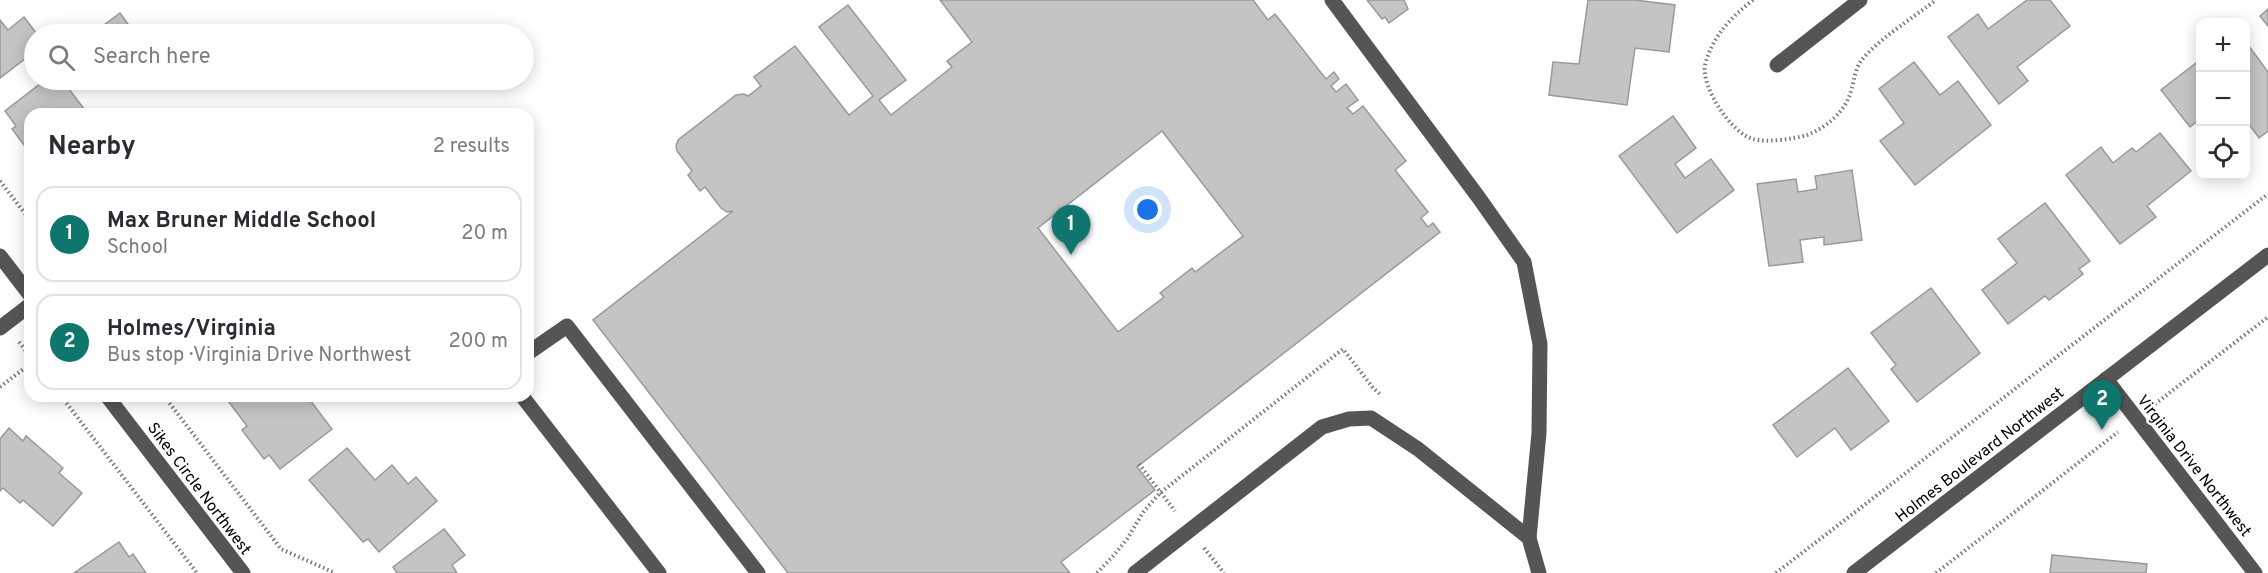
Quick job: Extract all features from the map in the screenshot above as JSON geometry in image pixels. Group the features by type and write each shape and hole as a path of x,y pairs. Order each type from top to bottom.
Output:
{"street":[{"path":"1332,0 1524,262 1540,344 1539,433 1529,538 1539,573"},
{"path":"1777,64 1860,0"},
{"name":"Holmes Boulevard Northwest","path":"1854,573 2268,255"},
{"path":"0,256 24,287"},
{"path":"0,328 24,310"},
{"path":"534,349 567,326 758,573"},
{"name":"Virginia Drive Northwest","path":"2106,379 2255,573"},
{"name":"Sikes Circle Northwest","path":"112,402 243,573"},
{"path":"527,402 659,573"},
{"path":"1135,573 1322,427 1349,418 1371,418 1418,449 1529,538"}],"path":[{"path":"0,181 24,212"},
{"path":"1776,573 2268,194"},
{"path":"1936,573 2268,317"},
{"path":"1097,573 1115,554 1144,510 1160,493 1343,349 1373,388 1382,395"},
{"path":"0,387 24,369"},
{"path":"66,402 197,573"},
{"path":"169,402 281,549 335,573"}],"building":[{"path":"940,0 1253,0 1268,20 1275,14 1326,79 1334,72 1339,79 1331,86 1336,92 1346,84 1358,100 1347,108 1353,114 1363,106 1406,161 1395,170 1428,212 1421,218 1428,227 1433,223 1440,232 1137,467 1155,490 1061,562 1070,573 788,573 593,320 733,211 727,212 721,208 705,187 700,191 688,175 692,171 677,151 676,146 678,140 736,95 748,96 761,86 754,77 795,46 849,115 873,96 819,27 848,5 906,80 879,100 891,115 952,67 947,61 972,42","holes":["1162,131 1243,236 1195,272 1192,268 1160,293 1164,297 1118,332 1038,228"]},
{"path":"1367,0 1404,0 1408,9 1389,23 1385,17 1382,19"},
{"path":"1588,0 1635,0 1675,5 1669,52 1635,48 1627,105 1549,95 1553,62 1579,64"},
{"path":"2027,0 2050,0 2070,26 2017,67 2028,81 1999,104 1948,37 1978,14 1988,29"},
{"path":"2268,9 2268,26 2260,16"},
{"path":"120,13 128,24 105,24"},
{"path":"24,17 29,24 24,24 24,60 0,78 0,20 8,30"},
{"path":"2250,47 2268,72 2268,131 2259,138 2250,126"},
{"path":"1914,62 1940,95 1958,81 1991,125 1915,185 1880,141 1904,123 1879,89"},
{"path":"2196,63 2196,122 2190,127 2161,90"},
{"path":"32,90 70,90 83,108 24,108 24,145 12,129 16,126 5,111"},
{"path":"1673,116 1696,148 1675,164 1685,178 1711,159 1734,190 1677,233 1619,156"},
{"path":"2160,133 2191,171 2147,206 2156,217 2120,244 2066,175 2101,147 2113,163 2132,148 2136,152"},
{"path":"1852,170 1862,240 1824,245 1824,237 1800,240 1803,262 1769,266 1757,184 1796,179 1798,192 1817,189 1815,176"},
{"path":"2045,203 2090,261 2079,269 2083,274 2049,300 2045,296 2008,324 1982,290 2017,263 1998,239"},
{"path":"1931,288 1980,353 1917,402 1891,369 1896,365 1871,333"},
{"path":"1848,368 1889,421 1851,450 1835,428 1797,457 1773,425"},
{"path":"229,402 312,402 332,429 280,469 269,455 264,459 242,430 247,426"},
{"path":"9,428 23,441 26,436 63,468 59,473 82,493 53,526 23,500 20,503 3,488 0,491 0,439"},
{"path":"347,448 375,480 392,465 408,484 416,477 437,501 379,552 368,539 363,542 309,480"},
{"path":"444,529 465,555 452,565 457,573 397,573 393,567"},
{"path":"119,542 129,557 133,554 146,573 74,573"},
{"path":"2052,555 2147,564 2146,573 2050,573"}],"place":[{"name":"Max Bruner Middle School","path":"1071,255"},
{"name":"Holmes/Virginia","path":"2102,430"}]}
